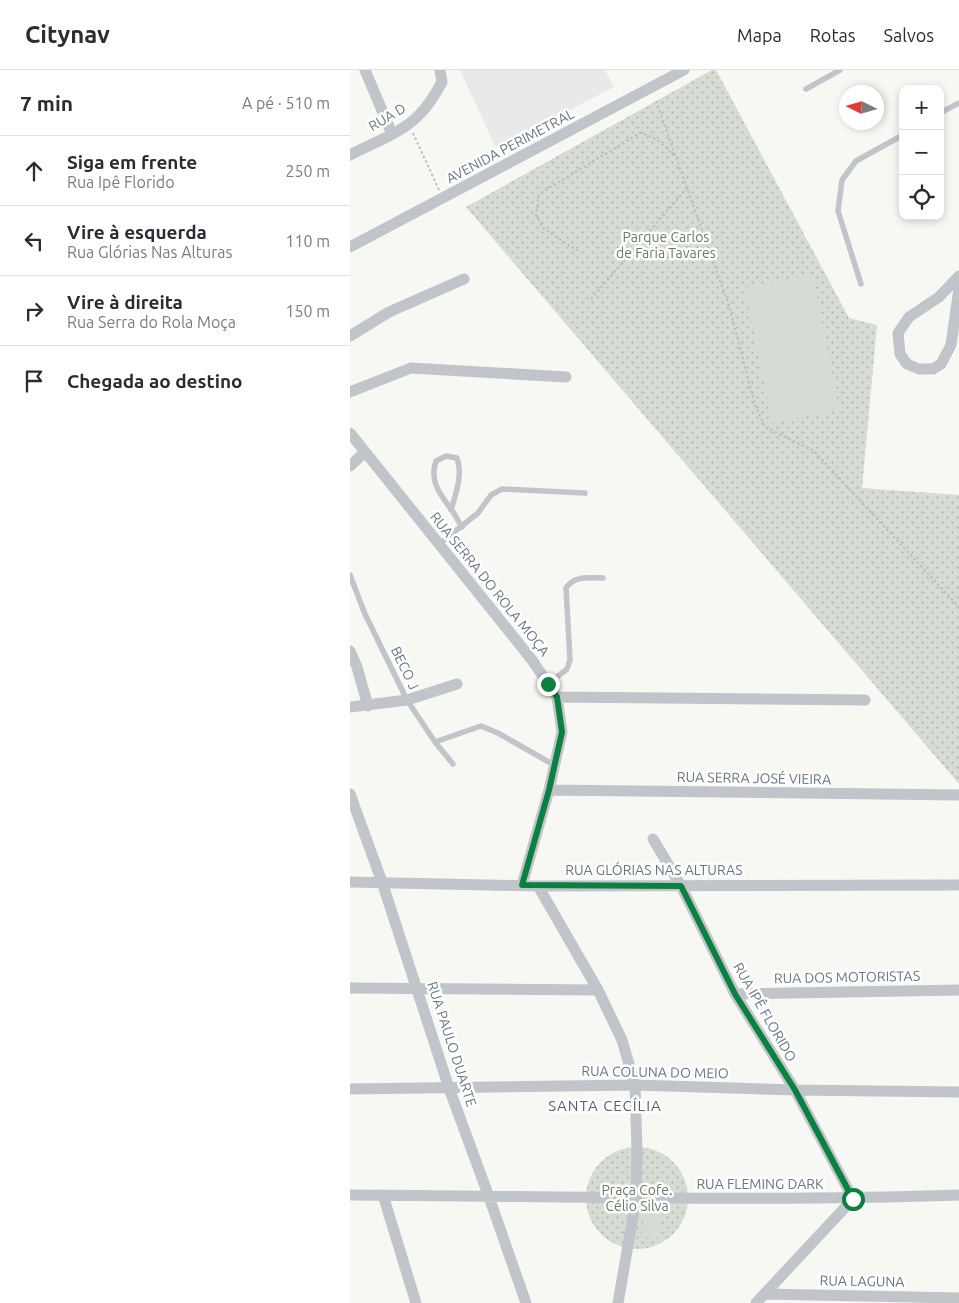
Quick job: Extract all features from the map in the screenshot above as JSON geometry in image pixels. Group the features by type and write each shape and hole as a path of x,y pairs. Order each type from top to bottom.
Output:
{"street":[{"path":"365,70 392,134"},
{"name":"RUA D","path":"350,155 392,134 421,114 442,82 440,70"},
{"name":"AVENIDA PERIMETRAL","path":"350,247 684,70"},
{"path":"959,276 939,297 909,316 898,333 900,354 907,364 919,369 933,369 941,364 951,346 959,288"},
{"path":"350,336 390,312 464,279"},
{"path":"350,392 410,368 566,377"},
{"name":"RUA SERRA DO ROLA MOÇA","path":"350,433 532,660 557,697 562,732 549,790 522,885"},
{"path":"350,466 365,452"},
{"path":"350,650 368,706"},
{"path":"350,707 407,700 457,684"},
{"path":"557,697 865,700"},
{"name":"RUA SERRA JOSÉ VIEIRA","path":"549,790 959,796"},
{"name":"RUA PAULO DUARTE","path":"350,794 418,988 449,1088 526,1303"},
{"name":"RUA IPÊ FLORIDO","path":"653,840 681,886 735,994 795,1090 853,1199"},
{"name":"RUA GLÓRIAS NAS ALTURAS","path":"350,882 538,886 959,884"},
{"path":"538,886 598,990 622,1040 635,1085 636,1199 618,1303"},
{"path":"350,988 598,990"},
{"name":"RUA DOS MOTORISTAS","path":"735,994 959,990"},
{"name":"RUA COLUNA DO MEIO","path":"350,1089 635,1085 795,1090 959,1092"},
{"name":"RUA FLEMING DARK","path":"350,1195 636,1199 853,1199 959,1195"},
{"path":"383,1195 416,1303"},
{"path":"756,1303 853,1199"},
{"name":"RUA LAGUNA","path":"765,1294 959,1298"}],"lane":[{"path":"806,89 840,70"},
{"path":"944,112 959,103"},
{"path":"861,284 838,211 842,180 856,161 899,137"},
{"path":"452,510 456,496 459,464 457,458 440,457 434,467 433,478 435,486 462,526"},
{"path":"440,544 478,513 491,495 502,489 585,493"},
{"name":"BECO J","path":"350,575 365,614 407,700 435,742 453,764"},
{"path":"548,684 567,668 569,664 566,588 578,578 603,578"},
{"path":"435,742 480,726 498,733 554,765"}],"path":[{"path":"656,101 729,306 756,406 765,426 814,451 959,607"},
{"path":"409,124 443,198"},
{"path":"578,251 543,228 536,215 539,194 640,133 650,135 662,143 676,158"},
{"path":"591,299 687,188"}],"shaded area":[{"path":"460,70 605,70 614,87 496,148"}],"green space":[{"name":"Parque Carlos de Faria Tavares","path":"712,70 716,70 849,318 877,325 862,488 959,495 959,784 466,207"},
{"path":"813,274 839,410 772,423 745,288"},
{"name":"Praça Cofe. Célio Silva","path":"637,1147 657,1151 673,1162 684,1178 688,1198 684,1218 673,1234 657,1245 637,1249 617,1245 601,1234 590,1218 586,1198 590,1178 601,1162 617,1151"},
{"path":"644,1207 662,1208 660,1238 642,1237"}],"district":[{"name":"SANTA CECÍLIA","path":"605,1106"}],"route":[{"path":"548,684 557,697 562,732 549,790 522,885 681,886 735,994 795,1090 853,1199"}]}
